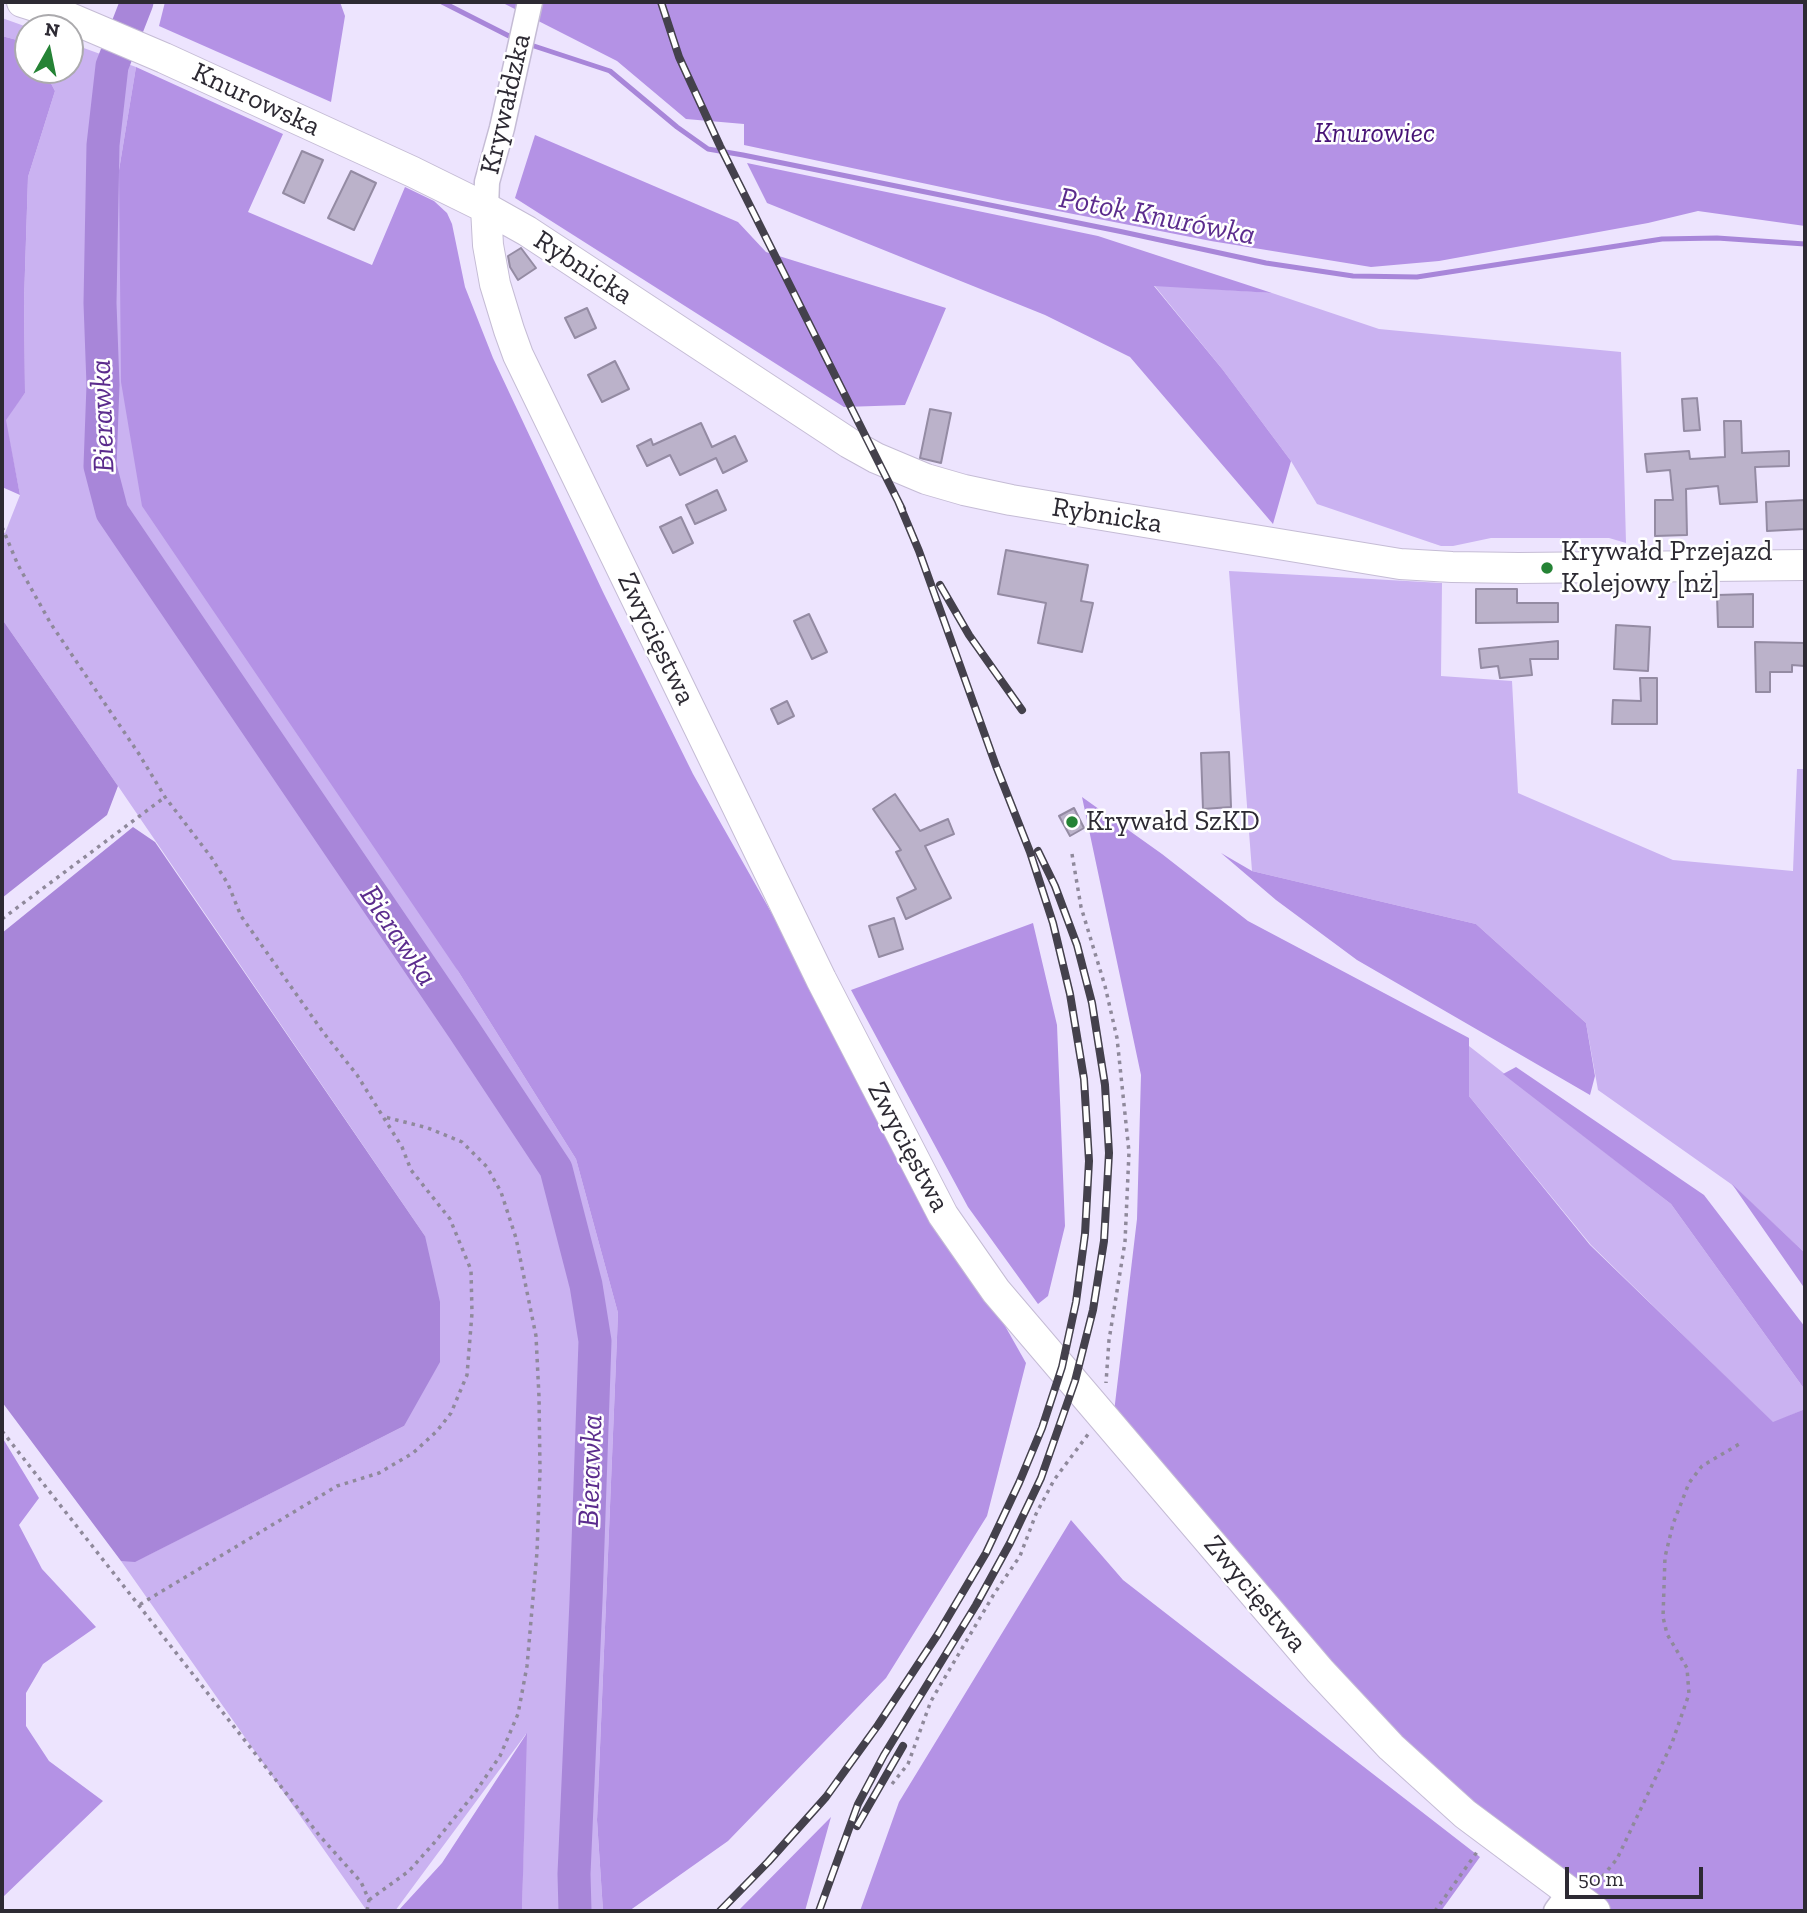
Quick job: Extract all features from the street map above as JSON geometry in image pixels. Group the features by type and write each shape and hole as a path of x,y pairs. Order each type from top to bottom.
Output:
{"main road":[{"name":"Knurowska","path":"22,2 63,15 164,58 401,166 486,208"},
{"name":"Rybnicka","path":"486,208 527,231 857,447 905,470 964,490 1023,502 1413,565 1519,568 1805,565"},
{"name":"Zwycięstwa","path":"486,208 488,245 495,285 519,355 768,872 883,1101 950,1226 996,1291 1320,1671 1391,1747 1465,1814 1576,1904"}],"street":[{"name":"Krywałdzka","path":"486,208 487,182 530,2"}],"path":[{"path":"2,527 18,565 51,624 139,754 164,797 211,857 228,884 241,916 357,1074 402,1147 411,1170 450,1219 471,1270 472,1313 467,1375 451,1413 437,1431 414,1453 379,1473 337,1486 139,1605"},
{"path":"2,919 164,797"},
{"path":"892,1784 908,1764 932,1701 994,1594 1020,1556 1036,1514 1054,1480 1080,1443 1104,1416 1109,1340 1125,1242 1129,1152 1117,1038 1105,986 1081,907 1072,854"},
{"path":"369,1900 409,1871 474,1794 500,1756 517,1714 527,1666 537,1552 540,1471 536,1336 516,1238 501,1192 487,1167 462,1142 428,1128 383,1117"},
{"path":"2,1431 319,1835 361,1882 369,1900 367,1911"},
{"path":"1576,1904 1617,1858 1672,1743 1689,1694 1687,1668 1667,1634 1663,1617 1665,1557 1689,1483 1702,1466 1741,1443"},
{"path":"1435,1911 1490,1833"}],"shaded area":[{"path":"2,18 14,22 14,39 2,36"},
{"path":"84,48 136,67 119,170 458,971 576,1159 618,1313 597,1820 603,1911 522,1911 526,1734 395,1911 367,1911 121,1561 146,1556 404,1426 425,1236 2,619 2,532 5,533 20,495 5,419 25,393 24,301 28,177 55,91 51,84 84,84"},
{"path":"1154,285 1272,293 1379,329 1621,352 1626,543 1609,538 1491,538 1441,546 1317,504 1291,461 1223,370"},
{"path":"1229,571 1442,583 1441,676 1512,681 1518,793 1673,860 1793,871 1797,769 1805,769 1805,1253 1731,1184 1598,1090 1586,1023 1476,924 1252,871"},
{"path":"2,619 118,786 107,815 2,898"},
{"path":"133,827 155,842 425,1236 440,1302 440,1362 404,1426 135,1562 121,1561 2,1402 2,933"},
{"path":"1469,1046 1671,1204 1805,1390 1805,1409 1773,1423 1591,1245 1469,1096"}],"green space":[{"path":"165,2 340,2 345,16 331,102 159,26"},
{"name":"Knurowiec","path":"501,2 1805,2 1805,226 1698,211 1648,223 1439,261 1371,267 1211,241 744,145 744,124 686,119 617,61"},
{"path":"2,36 14,39 14,84 51,84 55,91 28,177 24,301 25,393 6,420 20,495 2,487"},
{"path":"136,67 283,134 248,212 372,265 405,187 434,201 447,213 452,224 465,287 493,358 603,592 693,774 1026,1363 987,1516 886,1678 728,1841 629,1911 603,1911 597,1820 618,1313 576,1159 458,971 142,506 121,382 119,170"},
{"path":"535,135 738,222 766,252 946,308 905,405 844,407 515,198"},
{"path":"747,163 1098,236 1272,293 1154,286 1223,370 1291,461 1273,524 1130,357 1045,315 767,203"},
{"path":"1082,797 1162,854 1248,921 1469,1038 1469,1096 1590,1245 1773,1422 1805,1409 1805,1911 1609,1911 1432,1775 1277,1608 1114,1412 1137,1219 1141,1075"},
{"path":"1221,853 1252,871 1476,924 1586,1023 1595,1076 1590,1095 1357,960 1276,900"},
{"path":"1033,923 1057,1025 1065,1226 1048,1296 1038,1304 968,1207 851,990"},
{"path":"1516,1067 1704,1195 1805,1327 1805,1390 1671,1204 1503,1074"},
{"path":"1732,1184 1805,1253 1805,1289"},
{"path":"2,1437 39,1498 19,1525 42,1569 96,1627 43,1664 26,1693 26,1726 49,1761 103,1801 2,1898"},
{"path":"1071,1520 1123,1580 1480,1857 1441,1911 860,1911 899,1802"},
{"path":"527,1733 522,1911 398,1911 442,1863"},
{"path":"831,1817 805,1911 738,1911"}],"building":[{"path":"302,151 323,160 304,203 283,193"},
{"path":"351,171 376,183 354,230 328,218"},
{"path":"521,248 536,268 518,280 510,267 508,256"},
{"path":"587,308 596,328 575,338 565,318"},
{"path":"615,361 629,389 602,402 588,375"},
{"path":"1697,398 1700,430 1684,431 1682,399"},
{"path":"930,409 951,413 941,463 920,458"},
{"path":"1724,421 1741,421 1742,453 1789,451 1789,466 1755,467 1757,502 1720,504 1718,486 1686,489 1687,535 1655,536 1655,500 1673,500 1670,470 1647,472 1645,454 1689,451 1690,459 1725,457"},
{"path":"701,423 712,447 735,436 747,461 723,473 716,458 680,475 670,455 647,466 637,446 651,439 653,445"},
{"path":"717,490 726,510 695,524 686,505"},
{"path":"1805,500 1805,529 1767,531 1766,502"},
{"path":"681,517 693,543 673,553 660,527"},
{"path":"1006,550 1088,565 1081,601 1093,603 1082,652 1038,643 1046,603 998,594"},
{"path":"1476,589 1517,589 1517,603 1558,603 1558,622 1476,623"},
{"path":"1753,594 1753,627 1718,627 1717,595"},
{"path":"809,614 827,652 812,659 794,621"},
{"path":"1616,625 1650,627 1648,671 1614,669"},
{"path":"1558,641 1558,659 1530,659 1532,675 1500,678 1498,666 1481,668 1479,649"},
{"path":"1755,642 1805,643 1805,666 1792,665 1792,672 1770,672 1770,692 1756,692"},
{"path":"1640,678 1657,678 1657,724 1612,724 1613,700 1641,701"},
{"path":"787,701 794,716 778,724 771,709"},
{"path":"1229,752 1231,807 1203,809 1201,753"},
{"path":"895,794 920,831 948,819 954,834 925,846 951,898 906,919 897,898 916,889 896,852 901,850 873,809"},
{"name":"Krywałd SzKD","path":"1074,808 1084,828 1070,836 1059,816"},
{"path":"894,918 903,949 879,957 869,926"}],"waterway":[{"name":"Bierawka","path":"137,2 112,66 103,145 100,303 103,385 100,466 112,512 556,1169 586,1285 595,1341 574,1874 575,1911"},
{"name":"Potok Knurówka","path":"442,2 509,36"},
{"name":"Potok Knurówka","path":"534,46 610,71 708,149 1266,263 1353,276 1417,277 1662,239 1717,238 1805,244"}],"railway":[{"path":"661,2 679,57 720,146 902,509"},
{"path":"720,1911 826,1797 938,1634 986,1553 1042,1428 1062,1367 1076,1302 1085,1234 1089,1161 1084,1079 1070,994 1053,923 1030,852 898,501"},
{"path":"940,585 969,635 1022,710"},
{"path":"819,1911 858,1804 884,1755 976,1605 1041,1478 1075,1381 1093,1310 1104,1241 1109,1153 1105,1085 1092,1003 1077,945 1055,886 1038,851"},
{"path":"857,1826 903,1746"}],"place":[{"name":"Krywałd Przejazd Kolejowy [nż]","path":"1547,568"},
{"name":"Krywałd SzKD","path":"1072,822"}]}
